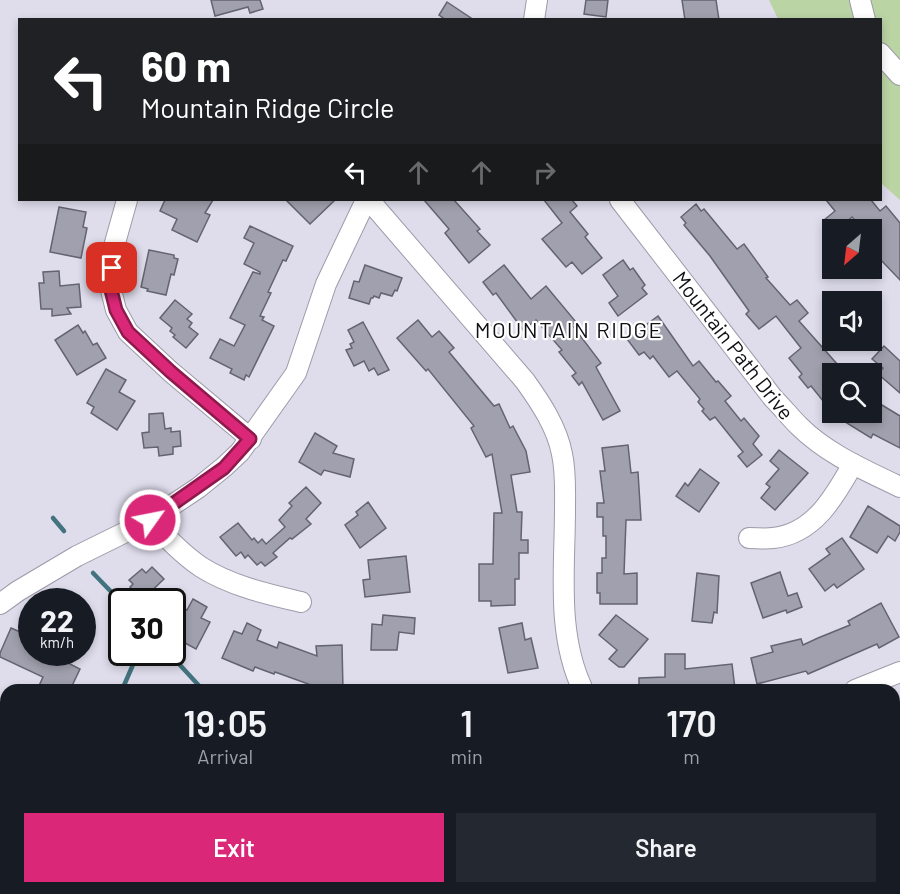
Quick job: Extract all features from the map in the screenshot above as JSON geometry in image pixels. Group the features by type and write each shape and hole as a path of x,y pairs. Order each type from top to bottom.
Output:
{"street":[{"path":"534,18 537,0"},
{"path":"860,0 864,18"},
{"path":"882,55 900,75"},
{"path":"127,201 113,250 110,286 116,310 128,332 250,439"},
{"path":"0,604 78,556 150,520 224,468 250,439 296,373 326,284 368,201"},
{"path":"369,201 525,381 541,404 553,428 562,452 565,478 565,625 575,674 579,684"},
{"name":"Mountain Path Drive","path":"621,201 773,398 799,427 825,447 853,464 900,487"},
{"path":"749,538 773,538 792,533 809,523 827,508 853,464"},
{"path":"150,520 177,548 202,567 229,582 301,602"},
{"path":"870,684 900,672"}],"green space":[{"path":"769,0 900,0 900,200 882,184 882,18 778,18"}],"building":[{"path":"211,0 260,0 263,9 250,13 248,7 215,16"},
{"path":"586,0 608,0 606,17 584,14"},
{"path":"682,0 716,0 719,18 685,18"},
{"path":"447,2 471,18 443,18 439,15"},
{"path":"165,201 212,201 205,213 210,215 197,242 172,230 177,219 160,211"},
{"path":"287,201 334,201 310,224"},
{"path":"425,201 455,201 480,229 477,231 490,245 469,263 445,233 449,229"},
{"path":"545,201 573,201 577,206 570,212 588,234 585,237 602,258 582,274 572,262 566,267 542,239 562,223"},
{"path":"827,201 872,201 880,211 886,206 900,223 900,280 882,261 882,219 854,219 852,217 850,219 825,219 835,211"},
{"path":"696,204 701,211 704,209 737,249 744,244 768,277 766,278 790,305 797,300 808,313 799,321 822,347 822,351 826,351 836,363 822,363 822,400 811,386 808,388 799,377 802,374 789,358 801,348 776,316 759,329 746,314 749,311 710,256 684,225 686,223 681,217"},
{"path":"59,207 86,212 83,227 87,228 81,258 50,252"},
{"path":"250,226 293,246 286,261 283,260 260,316 264,317 262,320 274,326 249,377 246,375 244,380 230,373 232,369 210,358 220,339 234,346 245,325 230,318 253,272 260,274 244,264 254,243 244,238"},
{"path":"149,250 174,255 174,258 178,259 174,275 171,274 166,295 147,291 148,289 141,287"},
{"path":"623,260 630,270 633,268 645,285 642,288 647,294 618,316 609,303 618,296 603,275"},
{"path":"365,265 402,278 397,291 395,290 392,296 381,293 379,298 374,296 369,304 349,298 354,281 359,282"},
{"path":"504,265 531,299 546,286 576,322 572,325 601,363 596,367 620,411 603,420 582,382 579,385 572,376 576,373 559,352 562,350 536,320 523,330 496,293 493,295 483,282"},
{"path":"59,271 60,286 79,284 81,307 67,308 71,314 52,316 52,309 41,309 39,283 44,283 43,272"},
{"path":"175,300 192,314 187,319 192,323 189,327 198,334 186,348 173,337 175,335 170,331 172,328 160,318"},
{"path":"658,316 693,366 699,361 716,382 718,381 731,396 725,401 741,421 744,418 759,436 753,444 762,455 747,467 738,456 743,452 715,417 710,420 702,411 704,409 698,402 700,399 677,371 669,377 653,356 650,359 644,352 639,355 627,339"},
{"path":"418,320 432,337 439,331 454,348 449,352 494,406 499,404 510,428 513,426 526,451 530,472 511,475 517,512 522,512 521,540 528,540 528,553 519,553 519,579 515,579 515,605 491,606 491,601 479,601 479,564 493,564 494,513 502,513 492,454 486,457 471,428 474,426 428,369 426,371 397,338"},
{"path":"363,322 389,370 378,375 374,368 369,371 364,361 354,366 346,350 352,348 350,344 354,342 348,330"},
{"path":"78,325 83,333 85,331 93,345 97,343 106,358 77,375 55,340"},
{"path":"884,346 900,361 900,393 882,377 882,363 877,363 872,359 882,351"},
{"path":"106,369 126,380 119,392 135,401 117,430 91,413 94,407 87,403"},
{"path":"882,405 900,416 900,448 873,434 871,438 847,423 882,423"},
{"path":"163,413 165,429 171,428 171,432 180,431 181,446 173,447 173,454 159,456 158,447 144,448 142,433 149,432 149,414"},
{"path":"315,433 337,446 333,453 354,459 350,477 324,470 321,475 299,462"},
{"path":"628,445 631,473 638,472 641,520 626,520 624,574 637,573 637,604 600,604 600,593 597,593 597,573 602,573 602,558 606,558 603,517 597,517 597,503 604,503 600,471 605,471 602,448"},
{"path":"779,450 808,473 775,510 761,498 770,487 766,484 779,469 770,461"},
{"path":"700,469 719,483 699,512 676,496 685,483 688,486"},
{"path":"306,487 321,503 306,519 311,524 273,553 277,557 265,566 261,562 257,565 248,555 245,558 241,552 236,556 220,537 238,523 252,540 254,538 258,543 262,539 266,544 285,527 279,520 292,506 289,503"},
{"path":"368,502 386,528 360,548 345,525 358,515 356,512"},
{"path":"868,506 900,526 900,532 895,541 888,536 877,553 850,537"},
{"path":"842,538 864,569 837,588 834,584 825,591 809,569 830,554 826,549"},
{"path":"406,556 410,592 365,597 363,580 370,579 368,560"},
{"path":"152,567 164,579 155,588 130,587 133,584 129,580 142,569 146,573"},
{"path":"780,572 788,596 797,593 802,607 763,618 751,583"},
{"path":"697,573 719,576 717,613 714,612 712,623 692,621"},
{"path":"193,599 207,607 201,618 210,622 196,649 186,644 187,610"},
{"path":"881,603 899,637 879,648 877,644 808,674 806,671 757,684 751,658 773,652 771,646 801,639 803,645 850,625 848,621"},
{"path":"383,615 415,618 414,634 399,632 397,650 371,650 372,624 382,625"},
{"path":"616,615 648,639 624,667 619,667 609,659 617,650 599,635"},
{"path":"247,623 261,630 257,640 277,648 279,642 317,656 316,646 342,645 343,684 308,684 255,667 253,671 222,658 234,631 242,634"},
{"path":"522,623 525,640 531,638 538,668 508,673 499,628"},
{"path":"11,628 18,631 18,665 0,657"},
{"path":"665,654 685,654 685,669 732,664 734,684 639,684 639,678 665,677"},
{"path":"19,666 74,666 80,669 73,684 40,684 43,677"}],"waterway":[{"path":"53,518 64,531"},
{"path":"93,573 108,589"},
{"path":"125,684 132,666"},
{"path":"181,666 197,684"}],"district":[{"name":"MOUNTAIN RIDGE","path":"569,329"}],"route":[{"path":"112,268 110,286 116,310 128,332 250,439 224,468 150,520"}]}
